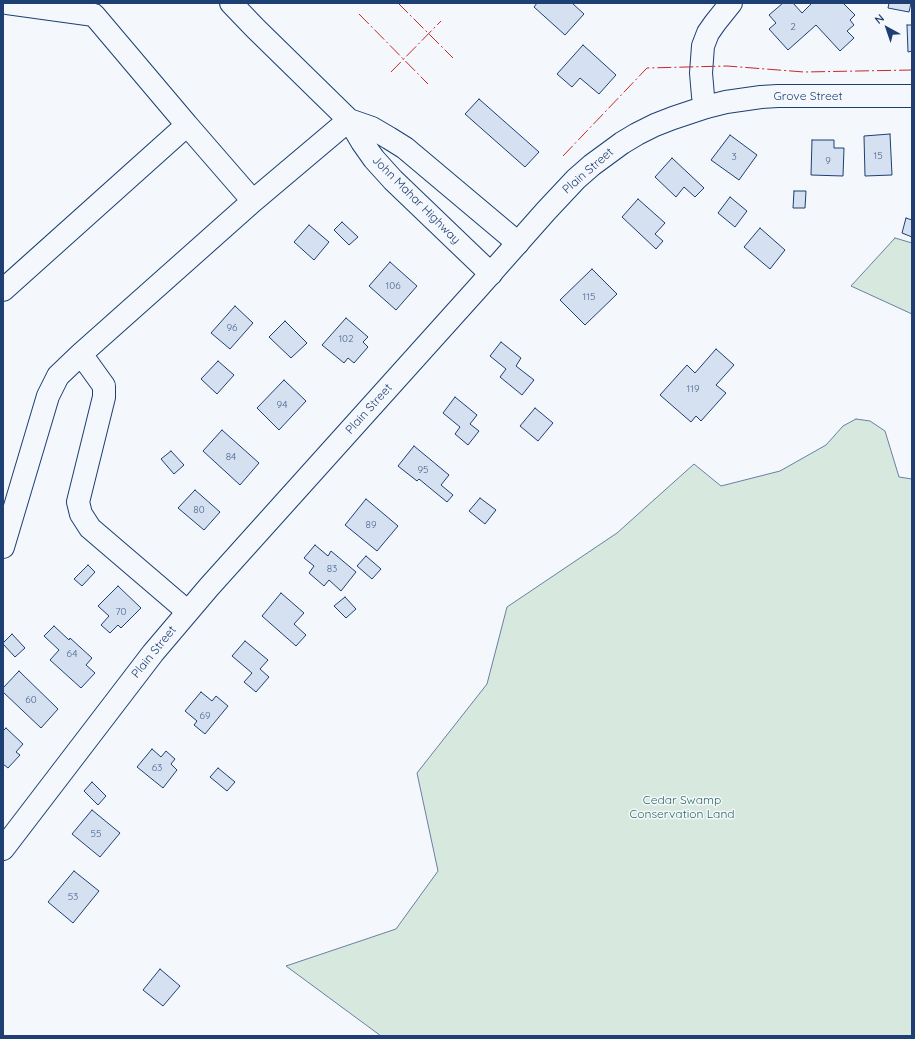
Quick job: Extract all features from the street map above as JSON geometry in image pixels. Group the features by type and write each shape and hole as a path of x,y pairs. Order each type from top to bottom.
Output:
{"main road":[{"path":"7,3 94,16 253,201"},
{"name":"John Mahar Highway","path":"231,3 350,120 362,142 374,159 393,180 491,274"},
{"path":"706,106 703,96 701,73 704,46 708,33 731,3"},
{"name":"Grove Street","path":"706,106 738,100 778,96 912,96"},
{"name":"Plain Street","path":"3,849 134,677 188,611 576,179 606,154 638,134 655,125 706,106"},
{"path":"3,547 48,396 58,376 253,201 350,120"},
{"name":"John Mahar Highway","path":"350,120 372,128 405,148 518,243"},
{"path":"3,290 187,125"},
{"path":"81,354 104,386 104,397 78,502 82,514 90,528 188,611"}],"green space":[{"path":"895,238 912,243 912,314 851,286"},
{"name":"Cedar Swamp Conservation Land","path":"856,419 870,421 885,431 899,477 912,479 912,1036 381,1036 286,966 396,929 438,871 417,773 487,684 507,607 617,533 694,464 721,486 780,471 826,445 843,426"}],"building":[{"path":"537,3 572,3 584,14 565,35 534,7"},
{"path":"783,3 793,3 802,13 812,3 843,3 855,15 850,20 854,25 847,31 854,38 840,51 816,25 788,50 769,29 776,23 769,15"},
{"path":"889,3 911,3 909,12 888,8"},
{"path":"907,25 912,25 912,51 908,52"},
{"path":"583,45 616,75 599,94 580,78 572,87 557,74"},
{"path":"479,99 539,152 525,167 465,114"},
{"path":"890,134 892,175 865,176 864,136"},
{"path":"730,135 757,155 739,180 711,160"},
{"path":"812,140 834,140 834,148 844,148 843,176 811,175"},
{"path":"672,158 704,188 695,197 684,187 676,197 655,177"},
{"path":"794,191 806,191 805,208 793,208"},
{"path":"730,197 747,211 735,227 718,213"},
{"path":"638,199 665,223 655,234 663,241 656,249 622,217"},
{"path":"906,218 912,220 912,237 902,233"},
{"path":"342,222 358,237 349,245 334,230"},
{"path":"309,225 329,242 314,260 294,242"},
{"path":"760,228 785,250 770,269 744,247"},
{"path":"390,262 417,286 396,310 369,286"},
{"path":"592,269 617,294 585,325 560,300"},
{"path":"235,306 253,323 230,349 211,333"},
{"path":"346,318 368,337 363,342 368,347 354,363 348,358 344,363 322,345"},
{"path":"285,321 307,343 291,358 269,337"},
{"path":"501,342 521,358 516,366 534,380 522,395 500,377 506,369 490,356"},
{"path":"716,349 734,365 716,385 726,393 701,421 696,416 691,422 660,395 687,365 695,373"},
{"path":"218,361 234,375 217,394 201,379"},
{"path":"284,380 306,401 279,430 257,408"},
{"path":"455,397 477,415 470,424 479,431 468,445 455,434 460,427 443,413"},
{"path":"535,408 553,423 538,441 520,426"},
{"path":"222,430 259,463 240,485 203,451"},
{"path":"414,446 449,475 441,485 453,495 447,502 419,479 417,481 398,466"},
{"path":"171,451 184,465 174,474 161,459"},
{"path":"195,490 220,512 204,530 178,508"},
{"path":"480,498 496,510 485,524 469,511"},
{"path":"366,499 398,526 377,551 345,525"},
{"path":"315,545 328,556 331,551 356,572 341,591 329,580 324,586 309,573 314,566 304,558"},
{"path":"366,556 381,569 372,579 357,566"},
{"path":"88,565 95,572 82,586 74,579"},
{"path":"118,586 141,608 121,628 118,625 110,633 101,625 109,616 98,606"},
{"path":"281,593 304,613 294,624 306,635 296,646 262,616"},
{"path":"345,597 356,609 346,618 334,606"},
{"path":"54,626 92,658 86,665 95,673 81,688 50,660 59,650 44,636"},
{"path":"12,634 25,648 15,657 3,644"},
{"path":"245,641 268,660 260,669 269,677 256,692 244,682 252,673 232,656"},
{"path":"19,671 58,709 41,728 3,692 3,688"},
{"path":"201,692 212,701 216,696 228,706 205,734 194,725 197,721 185,711"},
{"path":"6,728 23,744 16,752 20,755 8,768 3,764 3,731"},
{"path":"152,749 161,757 166,751 175,759 171,764 177,770 163,788 137,767"},
{"path":"218,768 235,782 227,791 210,777"},
{"path":"92,782 106,796 98,805 84,791"},
{"path":"92,810 120,833 100,857 72,834"},
{"path":"74,871 99,891 73,923 48,902"},
{"path":"160,969 180,986 163,1006 143,990"}],"power":[{"path":"398,3 453,58"},
{"path":"359,14 428,84"},
{"path":"391,72 441,21"},
{"path":"563,156 647,68 727,66 804,72 912,70"}]}
